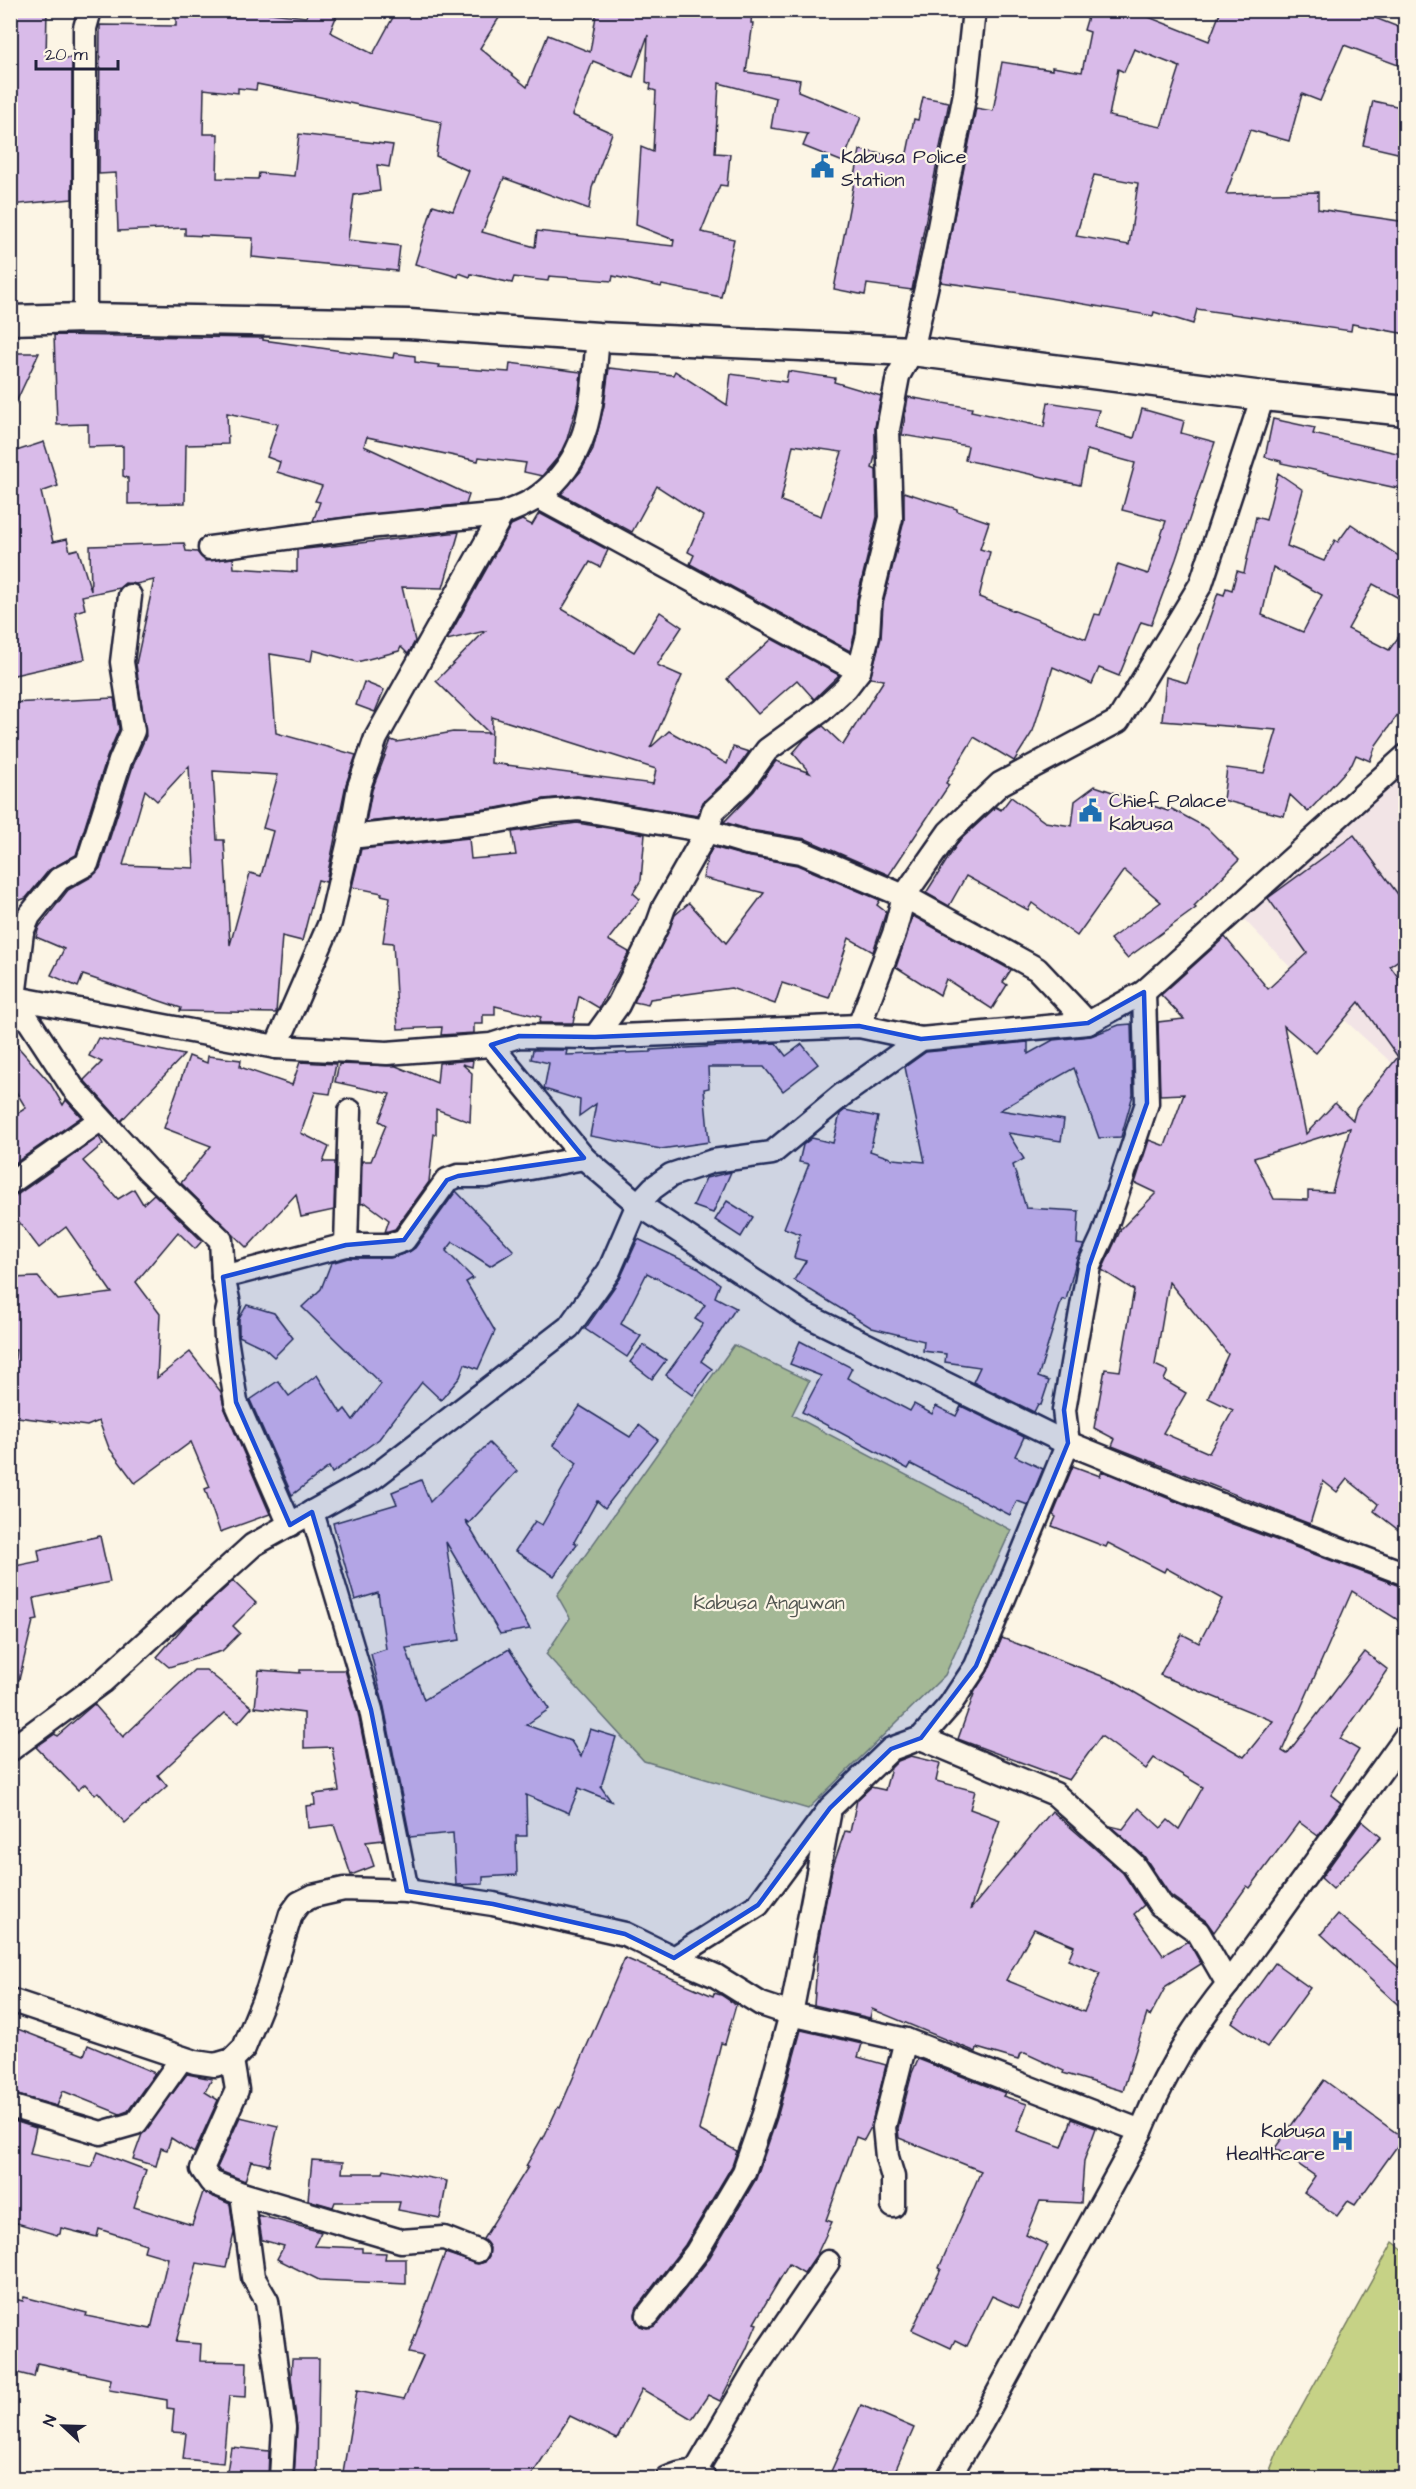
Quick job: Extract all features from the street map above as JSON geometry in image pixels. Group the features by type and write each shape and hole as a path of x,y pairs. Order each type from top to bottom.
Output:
{"street":[{"path":"595,1037 618,1005 664,907 706,831 713,811 743,783 767,750 821,711 846,688 859,671 868,635 870,602 891,518 888,429 898,376 912,351 934,253 965,93 974,10"},
{"path":"85,16 86,318"},
{"path":"10,320 86,318 409,324 598,337 912,351 1263,396 1406,411"},
{"path":"210,548 367,527 502,514 538,497 569,469 590,416 598,337"},
{"path":"860,1026 894,934 904,896 949,832 1000,784 1118,720 1202,584 1263,396"},
{"path":"538,497 859,671"},
{"path":"276,1047 330,923 359,787 376,738 502,514"},
{"path":"130,596 122,662 133,731 120,761 87,864 59,879 29,916 22,932 12,998 73,1088 100,1120 221,1240 229,1304 225,1322 226,1338 236,1402 290,1525"},
{"path":"12,998 276,1047 387,1053 491,1046 519,1036 595,1037 860,1026 921,1039 1088,1023 1144,992 1406,756"},
{"path":"350,837 498,821 578,808 706,831 747,843 801,852 904,896 1037,969 1088,1023"},
{"path":"674,1958 758,1905 830,1808 891,1749 921,1738 950,1705 976,1666 1068,1443 1064,1410 1089,1266 1103,1236 1147,1103 1144,992"},
{"path":"10,1750 102,1682 253,1545 373,1478 569,1327 609,1271 638,1204 653,1188 671,1175 713,1161 772,1153 842,1095 921,1039"},
{"path":"491,1046 584,1158 638,1204 804,1314 1068,1443 1216,1503 1406,1574"},
{"path":"346,1245 350,1111"},
{"path":"10,1183 100,1120"},
{"path":"224,1276 346,1245 390,1245 404,1240 447,1180 458,1176 487,1176 584,1158"},
{"path":"312,1512 371,1710 407,1892"},
{"path":"948,2478 982,2422 1141,2131 1156,2094 1176,2057 1201,2017 1228,1984 1406,1736"},
{"path":"921,1738 1055,1794 1133,1864 1160,1905 1198,1932 1228,1984"},
{"path":"648,2315 696,2253 744,2172 764,2114 791,2014 830,1808"},
{"path":"10,2000 182,2058 215,2065 232,2060 244,2048 268,1989 291,1914 299,1903 325,1892 344,1889 407,1892 493,1904 625,1934 716,1976 761,2004 791,2014 906,2040 1141,2131"},
{"path":"893,2206 893,2177 887,2157 885,2127 906,2040"},
{"path":"10,2106 101,2133 136,2123 182,2058"},
{"path":"232,2060 237,2090 202,2169 211,2182 242,2194 401,2241 444,2238 477,2251"},
{"path":"242,2194 253,2277 267,2301 284,2427 281,2478"},
{"path":"668,2478 680,2473 699,2475 757,2366 828,2262"}],"highlighted area":[{"path":"1144,992 1147,1103 1089,1266 1064,1410 1068,1443 976,1666 921,1738 891,1749 830,1808 758,1905 674,1958 625,1934 493,1904 407,1891 371,1710 312,1512 290,1525 236,1402 223,1277 346,1245 404,1240 447,1180 458,1176 584,1158 491,1045 519,1036 595,1037 859,1026 921,1039 1088,1023"}],"shaded area":[{"path":"1405,756 1405,1075 1316,994 1235,910"}],"green space":[{"name":"Kabusa Anguwan","path":"734,1345 809,1381 792,1415 1011,1530 945,1675 808,1809 644,1761 546,1654 570,1618 557,1595"},
{"path":"1393,2242 1405,2251 1405,2478 1267,2478 1278,2450"}],"building":[{"path":"10,10 47,10 46,58 72,58 72,199 10,205"},
{"path":"176,10 270,13 306,17 309,10 339,10 330,32 373,54 397,10 487,10 499,18 480,48 527,87 548,35 590,52 597,10 752,10 751,23 753,23 746,72 800,80 798,91 861,117 843,162 803,146 808,134 771,128 776,98 719,83 715,153 730,154 727,186 720,185 701,232 734,239 721,297 613,276 612,281 549,276 548,281 514,277 512,283 471,274 470,277 459,273 458,277 415,264 433,205 453,211 469,171 436,156 441,122 257,84 256,90 238,88 238,93 204,89 203,134 218,134 217,178 258,179 259,173 294,176 299,134 393,145 389,167 377,165 380,191 354,195 348,240 400,246 397,271 252,257 253,238 185,235 185,228 118,231 116,173 99,174 100,25 176,26","holes":["648,35 646,82 651,84 650,89 656,91 653,152 641,147 636,225 674,240 673,246 537,231 535,247 482,232 504,178 589,209 592,188 612,133 572,115 593,61 633,77"]},
{"path":"1090,10 1131,10 1209,41 1221,10 1355,10 1406,30 1406,68 1344,45 1320,101 1302,94 1289,141 1250,130 1226,194 1318,192 1318,209 1406,222 1406,334 1352,324 1351,331 1197,309 1193,324 1154,312 1153,316 941,282 976,108 993,111 1002,62 1082,72 1090,32 1084,30","holes":["1134,49 1180,67 1161,127 1109,116 1118,69 1124,72","1094,175 1138,183 1129,245 1076,236"]},
{"path":"923,97 949,102 912,290 867,284 865,295 834,289 860,150 906,158 914,119 918,120"},
{"path":"1373,101 1406,108 1406,155 1363,145"},
{"path":"54,335 263,338 263,340 393,358 394,353 415,356 415,362 440,365 439,367 509,372 510,363 581,372 578,401 567,439 559,456 542,476 524,472 526,463 479,457 478,461 367,437 364,446 469,495 466,504 313,521 320,502 315,501 322,486 277,472 280,462 267,457 278,424 227,413 228,444 186,445 185,503 128,504 128,478 123,476 123,446 88,447 88,424 57,425"},
{"path":"10,353 39,353 10,415"},
{"path":"609,368 673,375 675,371 727,405 731,374 786,382 788,371 835,378 834,382 881,396 875,427 875,456 872,468 876,470 877,517 857,599 855,633 850,651 690,564 694,555 688,552 703,516 657,486 632,532 561,494 581,471 593,449 604,406","holes":["793,445 842,452 821,516 781,501"]},
{"path":"908,397 972,408 971,411 1044,427 1048,402 1099,410 1094,427 1134,438 1142,409 1184,421 1181,433 1215,442 1176,559 1151,625 1141,622 1119,676 1099,668 1092,684 1053,667 1033,731 1014,761 974,737 946,783 949,785 889,875 806,839 750,830 724,822 754,791 776,761 810,773 793,753 804,740 823,726 843,745 884,680 870,678 881,638 883,604 904,521 904,492 989,522 980,549 990,552 979,597 1086,639 1095,614 1100,615 1118,564 1148,574 1166,521 1122,510 1135,463 1087,450 1080,485 965,460 968,446 902,435"},
{"path":"1273,419 1315,428 1313,434 1406,455 1406,490 1281,463 1281,461 1265,457"},
{"path":"44,442 58,486 41,492 53,542 67,539 70,551 78,549 91,591 90,546 184,543 186,551 197,552 205,561 233,558 234,568 297,572 297,550 459,532 443,588 402,587 415,641 408,654 401,647 399,651 357,662 313,650 311,661 270,654 276,733 356,755 346,784 326,882 318,880 302,941 282,936 276,1013 180,1011 181,1008 83,975 78,987 51,975 64,949 36,937 39,927 68,890 93,876 100,868 133,766 146,736 136,664 154,580 136,584 125,583 119,588 82,596 85,609 75,612 85,659 10,676 10,453","holes":["189,766 194,868 123,865 145,790 157,801","213,771 278,775 263,828 273,831 261,876 250,873 230,945 224,840 217,840"]},
{"path":"1278,473 1303,490 1287,546 1324,561 1335,540 1338,542 1351,524 1406,561 1406,602 1373,584 1348,629 1389,650 1406,627 1406,703 1376,745 1370,761 1356,755 1352,764 1308,812 1290,795 1284,816 1223,800 1227,768 1264,773 1277,730 1162,721 1166,677 1187,683 1218,593 1224,595 1226,588 1232,590 1237,571 1244,573 1256,517 1266,520","holes":["1273,567 1322,595 1303,632 1262,615"]},
{"path":"539,513 608,550 600,567 590,562 562,609 634,652 660,612 682,627 657,665 682,676 650,748 669,731 727,764 733,747 749,752 733,774 703,802 698,816 577,796 544,799 496,808 366,822 372,790 391,740 397,742 453,732 489,733 436,681 485,631 447,640 511,525 522,520 532,525","holes":["492,717 656,769 653,784 491,763"]},
{"path":"772,639 839,675 814,699 797,680 758,714 727,679"},
{"path":"364,682 384,690 375,712 356,705"},
{"path":"114,698 119,729 107,757 76,855 49,870 26,898 10,904 10,703"},
{"path":"1095,786 1168,811 1170,808 1207,828 1239,860 1194,906 1196,908 1127,958 1110,939 1161,902 1124,870 1077,936 1032,903 1028,910 966,876 949,906 926,893 959,841 996,807 1001,810 1011,797 1045,822 1072,826 1075,801"},
{"path":"577,823 645,834 641,880 633,893 640,899 608,940 629,952 599,1008 579,996 573,1023 539,1023 541,1017 495,1006 495,1015 483,1015 483,1024 474,1024 474,1033 441,1035 442,1027 398,1029 393,943 383,942 390,897 381,895 382,893 352,887 361,849 469,838 471,859 516,855 512,832"},
{"path":"1354,835 1406,905 1406,955 1390,966 1406,988 1406,1536 1374,1511 1378,1504 1347,1479 1337,1492 1323,1481 1310,1524 1112,1446 1115,1439 1094,1428 1105,1369 1120,1371 1134,1290 1102,1270 1121,1229 1156,1193 1135,1183 1149,1140 1165,1146 1184,1094 1160,1095 1158,1022 1184,1019 1161,995 1225,937 1268,989 1307,953 1268,898","holes":["1359,1002 1398,1057 1356,1109 1353,1120 1335,1103 1306,1134 1284,1026 1316,1053","1350,1128 1332,1192 1308,1191 1308,1200 1274,1199 1254,1158","1169,1282 1228,1354 1208,1398 1233,1410 1209,1453 1163,1433 1186,1393 1164,1380 1168,1371 1155,1365"]},
{"path":"713,847 745,856 797,865 880,900 877,905 886,912 873,952 849,938 829,998 782,983 775,1004 731,988 650,999 648,1005 634,1002 675,915 689,903 726,943 764,893 703,878 708,856"},
{"path":"913,916 1011,970 1003,982 1007,985 992,1009 946,979 940,995 896,967"},
{"path":"1131,1024 1133,1095 1121,1137 1099,1138 1074,1068 1000,1110 1064,1120 1061,1141 1008,1133 1024,1159 1013,1165 1026,1208 1079,1211 1077,1244 1084,1245 1077,1258 1066,1300 1062,1299 1038,1377 1049,1381 1041,1405 1038,1404 1034,1412 973,1382 980,1367 945,1362 946,1354 923,1351 924,1341 872,1328 794,1280 806,1261 794,1258 800,1234 784,1228 809,1164 799,1162 803,1145 812,1138 833,1143 840,1114 845,1110 878,1117 870,1151 893,1159 925,1162 905,1067 926,1052 1028,1042 1028,1054 1053,1040 1091,1036 1119,1025"},
{"path":"10,1038 50,1083 63,1105 66,1100 81,1117 15,1163 10,1156 10,1118 26,1108 10,1082"},
{"path":"98,1038 184,1055 121,1121 84,1080 102,1062 89,1056"},
{"path":"776,1043 786,1056 802,1044 818,1064 783,1091 764,1067 708,1067 709,1088 704,1089 709,1142 661,1149 590,1136 596,1104 579,1116 580,1100 544,1089 549,1063 531,1059 533,1050 567,1050 566,1055 651,1052 651,1050"},
{"path":"189,1056 207,1063 208,1056 241,1060 240,1067 292,1085 300,1062 336,1064 330,1094 315,1092 301,1133 329,1147 323,1162 335,1162 334,1210 301,1217 296,1194 247,1248 181,1183 211,1146 164,1128"},
{"path":"473,1060 472,1067 462,1064 472,1073 470,1122 436,1109 436,1134 434,1134 429,1182 395,1229 385,1232 389,1220 366,1203 361,1204 362,1161 371,1161 386,1125 379,1121 390,1094 335,1082 339,1064 396,1066 437,1083 439,1063"},
{"path":"99,1137 103,1144 83,1161 118,1199 134,1189 143,1204 154,1194 202,1241 195,1249 178,1232 136,1282 160,1314 157,1378 190,1352 221,1392 224,1407 270,1514 220,1532 205,1489 210,1487 191,1442 135,1483 109,1448 99,1421 87,1426 10,1416 10,1392 16,1350 10,1351 10,1278 38,1277 58,1300 112,1293 66,1227 39,1248 10,1210 10,1200"},
{"path":"731,1172 713,1213 693,1206 706,1178"},
{"path":"456,1191 514,1251 490,1266 453,1242 446,1251 473,1278 466,1282 495,1331 478,1369 465,1364 460,1377 441,1400 422,1382 379,1439 332,1473 329,1467 292,1495 250,1400 278,1381 289,1396 317,1375 341,1413 345,1409 353,1420 381,1384 302,1307 321,1289 331,1263 348,1258 390,1258 415,1248"},
{"path":"727,1201 753,1217 741,1237 715,1220"},
{"path":"638,1239 699,1268 720,1284 715,1297 736,1308 701,1361 712,1369 693,1395 666,1375 703,1324 695,1319 705,1305 689,1295 647,1273 621,1324 641,1336 627,1357 585,1329 620,1279"},
{"path":"247,1305 274,1313 293,1338 274,1357 264,1348 239,1336 239,1319"},
{"path":"800,1341 852,1368 847,1378 910,1411 914,1404 932,1414 936,1406 956,1416 961,1406 1024,1437 1015,1456 1043,1469 1028,1505 1017,1501 1010,1515 911,1464 908,1469 802,1412 821,1376 790,1364"},
{"path":"643,1345 666,1360 652,1379 630,1362"},
{"path":"580,1406 630,1437 639,1425 658,1440 605,1508 597,1501 574,1542 577,1544 554,1576 515,1551 535,1521 542,1525 577,1463 553,1445"},
{"path":"489,1443 517,1471 469,1523 465,1520 530,1629 500,1634 446,1542 460,1640 406,1648 424,1700 509,1649 549,1709 526,1725 571,1741 581,1757 590,1729 616,1737 601,1787 611,1801 579,1788 569,1813 526,1795 527,1836 516,1836 517,1875 483,1877 483,1884 456,1885 453,1833 410,1837 371,1654 386,1649 378,1593 355,1600 333,1523 397,1504 392,1492 421,1480 430,1502"},
{"path":"1073,1466 1100,1476 1102,1471 1211,1516 1397,1585 1406,1591 1406,1625 1352,1591 1282,1751 1287,1754 1365,1652 1388,1670 1340,1739 1359,1750 1331,1795 1341,1803 1318,1836 1299,1822 1250,1888 1247,1886 1214,1932 1206,1921 1170,1895 1144,1856 1110,1826 1123,1829 1139,1808 1161,1828 1168,1820 1179,1829 1203,1787 1154,1758 1146,1769 1101,1736 1069,1780 958,1739 975,1691 988,1671 1002,1638 1115,1681 1244,1757 1273,1721 1160,1675 1182,1634 1199,1643 1222,1599 1166,1568 1164,1572 1108,1543 1106,1547 1052,1526 1056,1517 1053,1515"},
{"path":"100,1536 110,1582 34,1598 38,1620 33,1621 19,1680 10,1679 10,1567 40,1561 38,1550"},
{"path":"233,1581 256,1603 233,1626 240,1633 222,1651 169,1667 157,1657 186,1624"},
{"path":"194,1670 206,1670 252,1707 238,1723 225,1713 158,1775 167,1786 125,1823 98,1792 95,1795 85,1784 78,1790 36,1747 55,1734 57,1736 94,1704 123,1737"},
{"path":"259,1670 300,1673 300,1670 345,1670 358,1713 383,1840 366,1842 374,1866 351,1875 334,1825 308,1828 306,1806 315,1805 314,1794 339,1791 332,1747 304,1748 304,1713 255,1707"},
{"path":"911,1756 940,1763 936,1781 975,1791 970,1809 1000,1820 970,1910 1052,1811 1123,1873 1144,1905 1134,1914 1163,1955 1188,1941 1201,1964 1166,1986 1150,2016 1147,2014 1123,2091 1063,2073 1064,2071 1025,2053 1020,2054 1018,2060 977,2048 976,2052 872,2009 870,2018 814,2005 819,1938 832,1869 845,1831 850,1832 857,1800 871,1787 885,1790 891,1768 898,1761","holes":["1034,1929 1074,1946 1068,1960 1100,1973 1084,2012 1006,1980"]},
{"path":"1362,1821 1381,1837 1333,1889 1321,1878"},
{"path":"1338,1914 1406,1974 1406,2012 1321,1934"},
{"path":"625,1958 713,1996 714,1993 721,1995 736,2005 725,2044 721,2043 699,2130 737,2151 732,2166 685,2245 637,2307 636,2321 640,2326 647,2328 659,2323 708,2260 756,2179 777,2118 801,2030 862,2044 858,2057 886,2065 871,2127 864,2140 856,2137 826,2220 832,2222 817,2254 804,2273 789,2264 754,2323 757,2324 746,2350 720,2401 708,2395 692,2419 642,2389 617,2439 570,2416 530,2478 342,2478 357,2390 404,2399 423,2356 409,2353 445,2253 478,2264 485,2262 489,2256 490,2248 483,2239 528,2167 526,2166 543,2139 558,2107 560,2108"},
{"path":"1275,1963 1310,1988 1267,2047 1232,2022"},
{"path":"10,2026 84,2055 88,2045 155,2073 128,2111 120,2114 63,2091 57,2106 10,2093"},
{"path":"918,2059 1027,2104 1017,2131 1062,2147 1072,2119 1096,2128 1084,2161 1081,2203 1040,2201 1026,2235 1048,2245 1018,2308 992,2296 967,2346 955,2340 951,2348 912,2330 941,2269 939,2268 981,2171 899,2138 898,2128 912,2073"},
{"path":"187,2074 212,2079 205,2092 218,2100 194,2153 171,2138 167,2150 161,2148 156,2166 133,2159 142,2134"},
{"path":"1324,2080 1403,2138 1355,2205 1348,2201 1337,2216 1304,2192 1315,2176 1275,2148"},
{"path":"240,2117 278,2126 269,2165 251,2161 245,2181 217,2168"},
{"path":"11,2120 36,2128 30,2154 92,2167 98,2152 146,2170 134,2207 192,2225 203,2192 230,2204 234,2233 226,2268 197,2263 176,2342 201,2344 200,2361 247,2362 246,2397 229,2396 223,2463 183,2459 186,2433 172,2432 174,2409 167,2408 167,2400 109,2390 111,2379 37,2363 34,2377 10,2371 10,2298 23,2301 24,2297 87,2313 86,2316 151,2329 168,2258 144,2251 146,2244 99,2229 97,2237 61,2228 60,2234 57,2235 10,2221"},
{"path":"312,2160 343,2162 342,2173 383,2173 384,2169 447,2181 440,2218 398,2210 400,2202 335,2202 333,2207 308,2200"},
{"path":"258,2215 321,2232 314,2246 362,2248 362,2252 386,2253 385,2259 406,2259 406,2284 319,2280 277,2259 284,2246 262,2240"},
{"path":"292,2359 319,2359 317,2478 294,2478 297,2428 291,2377"},
{"path":"861,2405 914,2428 892,2478 828,2478"},
{"path":"231,2447 269,2451 268,2478 226,2478"}],"place":[{"name":"Kabusa Police Station","path":"823,167"},
{"name":"Chief Palace Kabusa","path":"1091,811"},
{"name":"Kabusa Healthcare","path":"1343,2141"}]}
